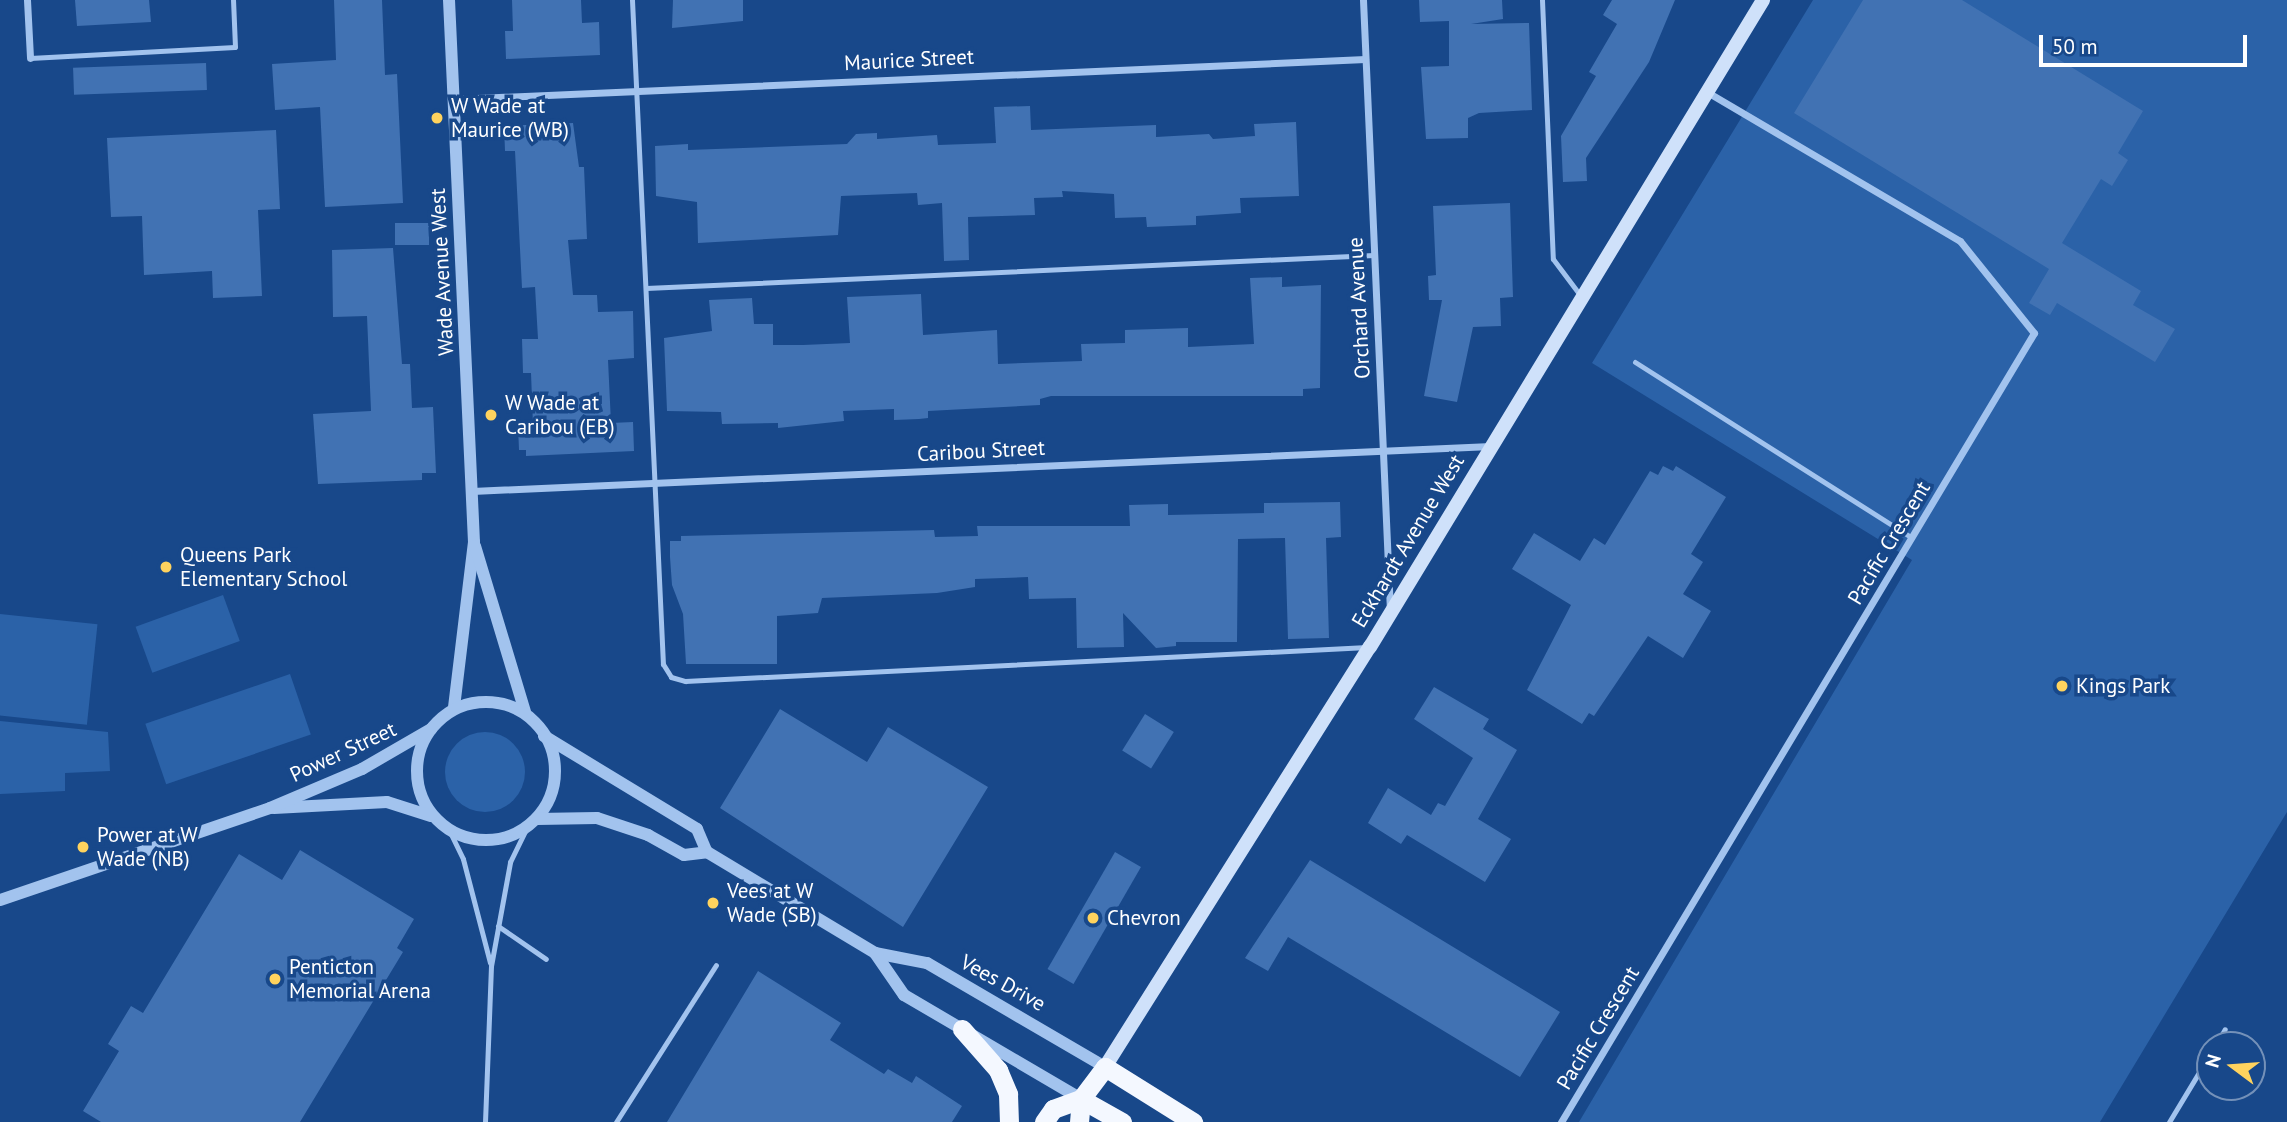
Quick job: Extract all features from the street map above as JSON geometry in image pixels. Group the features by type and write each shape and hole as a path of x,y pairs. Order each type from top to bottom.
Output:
{"highway":[{"path":"962,1029 998,1070 1008,1094 1009,1122"},
{"name":"Eckhardt Avenue West","path":"1044,1122 1053,1109 1081,1099 1105,1067"},
{"path":"1105,1067 1193,1122"},
{"path":"1079,1122 1081,1099 1122,1122"}],"main road":[{"name":"Eckhardt Avenue West","path":"1105,1067 1370,647 1763,0"}],"street":[{"path":"27,0 30,58"},
{"name":"Wade Avenue West","path":"449,0 474,542 454,708"},
{"name":"Orchard Avenue","path":"1363,0 1390,614"},
{"name":"Maurice Street","path":"454,99 1365,59"},
{"name":"Pacific Crescent","path":"1561,1122 2034,334 1959,241 1707,92"},
{"name":"Caribou Street","path":"472,491 1492,446"},
{"name":"Wade Avenue West","path":"474,542 525,712"},
{"path":"481,700 525,712 544,736 554,774 537,820 525,831 487,841 448,828 430,816 418,774 420,751 431,729 454,708 481,700"},
{"name":"Power Street","path":"0,900 270,808 362,769 431,729"},
{"name":"Vees Drive","path":"544,736 696,830 706,852 874,953 927,963 1105,1067"},
{"name":"Power Street","path":"270,808 387,802 430,816"},
{"name":"Vees Drive","path":"537,820 597,818 648,835 684,855 706,852"},
{"name":"Vees Drive","path":"874,953 905,995 1081,1099"}],"lane":[{"path":"30,58 235,47 233,0"},
{"path":"632,0 663,664 671,677 685,681 1370,647"},
{"path":"1542,0 1553,259 1582,298"},
{"path":"646,288 1374,255"},
{"path":"1634,362 1912,538"},
{"path":"448,828 463,859 491,966"},
{"path":"485,1122 491,966 510,862 525,831"},
{"path":"498,926 546,959"},
{"path":"616,1122 716,965"},
{"path":"2169,1122 2196,1077"}],"shaded area":[{"name":"Kings Park","path":"1813,0 2287,0 2287,812 2100,1122 1579,1122 1912,560 1592,363"},
{"path":"223,595 240,641 152,673 136,627"},
{"path":"0,614 97,624 87,725 0,716"},
{"path":"290,674 311,735 166,784 145,724"},
{"path":"0,721 108,732 110,771 65,773 65,791 0,794"},
{"path":"485,732 500,735 513,744 522,757 525,772 522,787 513,800 500,809 485,812 470,809 457,800 448,787 445,772 448,757 457,744 470,735"}],"building":[{"path":"75,0 149,0 151,22 77,26"},
{"path":"334,0 382,0 385,75 397,74 403,203 325,207 320,107 275,110 272,64 336,60"},
{"path":"512,0 581,0 582,23 599,22 600,55 506,59 505,31 513,31"},
{"path":"673,0 743,0 743,21 672,28"},
{"path":"1419,0 1502,0 1503,19 1471,24 1529,23 1532,110 1479,113 1468,118 1468,138 1426,139 1421,67 1449,66 1449,21 1420,22"},
{"path":"1612,0 1675,0 1649,62 1586,158 1587,181 1563,182 1561,136 1596,76 1589,72 1617,24 1603,15"},
{"path":"1863,0 1962,0 2143,111 2118,153 2128,160 2112,186 2101,179 2062,243 2141,291 2133,305 2175,329 2155,362 2057,303 2050,315 2029,303 2049,269 1794,113"},
{"path":"206,63 207,90 74,95 73,68"},
{"path":"1030,106 1031,130 1156,125 1156,137 1209,134 1213,139 1255,136 1254,124 1296,122 1299,196 1240,198 1241,213 1196,216 1196,225 1147,227 1146,217 1115,218 1114,194 1062,191 1063,197 1034,198 1035,215 968,217 969,260 944,261 942,203 918,205 917,193 841,196 838,235 698,243 697,202 656,196 655,146 688,144 688,150 847,144 856,134 877,133 877,139 937,135 938,145 996,143 994,107"},
{"path":"573,123 579,167 584,167 587,239 568,240 573,295 597,295 598,312 633,311 634,358 608,360 611,423 633,422 634,451 526,456 526,450 519,450 518,426 533,425 531,373 523,373 522,339 538,339 535,287 522,288 515,151 505,151 504,126"},
{"path":"276,130 280,209 258,210 262,296 213,298 212,271 144,275 142,216 111,217 107,138"},
{"path":"1510,203 1513,297 1500,298 1501,326 1473,327 1457,402 1424,396 1442,300 1429,300 1428,276 1436,275 1433,206"},
{"path":"395,223 429,223 429,245 395,245"},
{"path":"393,248 402,364 410,364 412,408 433,407 436,473 422,473 422,480 318,484 313,414 371,411 367,316 333,317 332,250"},
{"path":"1282,277 1282,287 1321,285 1320,388 1303,389 1303,396 1051,396 1040,399 1040,405 928,411 928,418 919,419 894,420 894,409 843,411 844,421 778,428 778,423 722,424 721,412 667,411 664,338 712,331 709,300 752,298 754,324 773,324 773,345 803,345 850,343 847,297 921,294 923,335 997,330 998,364 1082,361 1081,344 1125,343 1125,330 1188,328 1188,347 1254,344 1250,278"},
{"path":"1663,466 1673,471 1676,466 1726,497 1691,554 1703,562 1683,594 1711,611 1683,658 1648,636 1594,716 1589,713 1582,724 1527,690 1571,605 1512,569 1534,533 1580,561 1594,538 1605,545 1650,471 1658,475"},
{"path":"1340,502 1341,537 1326,538 1329,638 1288,639 1285,538 1238,539 1237,642 1176,642 1176,646 1156,648 1123,613 1124,647 1077,648 1076,598 1029,599 1028,577 975,579 975,587 937,593 822,598 818,613 777,616 777,664 686,664 683,614 672,585 670,557 670,541 681,541 681,536 934,530 935,537 978,536 977,526 1130,526 1129,505 1168,504 1168,515 1264,513 1264,503"},
{"path":"1434,687 1489,719 1483,729 1517,750 1478,819 1511,839 1485,882 1407,835 1401,844 1368,823 1388,788 1431,815 1438,803 1445,806 1473,758 1414,719"},
{"path":"780,709 867,762 888,727 988,787 903,927 720,808"},
{"path":"1145,714 1174,732 1151,768 1122,750"},
{"name":"Penticton Memorial Arena","path":"300,850 414,919 397,948 403,952 300,1122 101,1122 83,1111 119,1051 108,1044 131,1006 143,1013 239,854 282,880"},
{"name":"Chevron","path":"1115,852 1141,867 1073,984 1048,969"},
{"path":"1310,860 1560,1012 1520,1077 1288,937 1268,971 1245,958"},
{"path":"758,971 841,1023 830,1040 884,1074 888,1069 912,1083 916,1076 962,1106 952,1122 667,1122"}],"place":[{"name":"W Wade at Maurice (WB)","path":"437,118"},
{"name":"W Wade at Caribou (EB)","path":"491,415"},
{"name":"Queens Park Elementary School","path":"166,567"},
{"name":"Kings Park","path":"2062,686"},
{"name":"Power at W Wade (NB)","path":"83,847"},
{"name":"Vees at W Wade (SB)","path":"713,903"},
{"name":"Chevron","path":"1093,918"},
{"name":"Penticton Memorial Arena","path":"275,979"}]}
